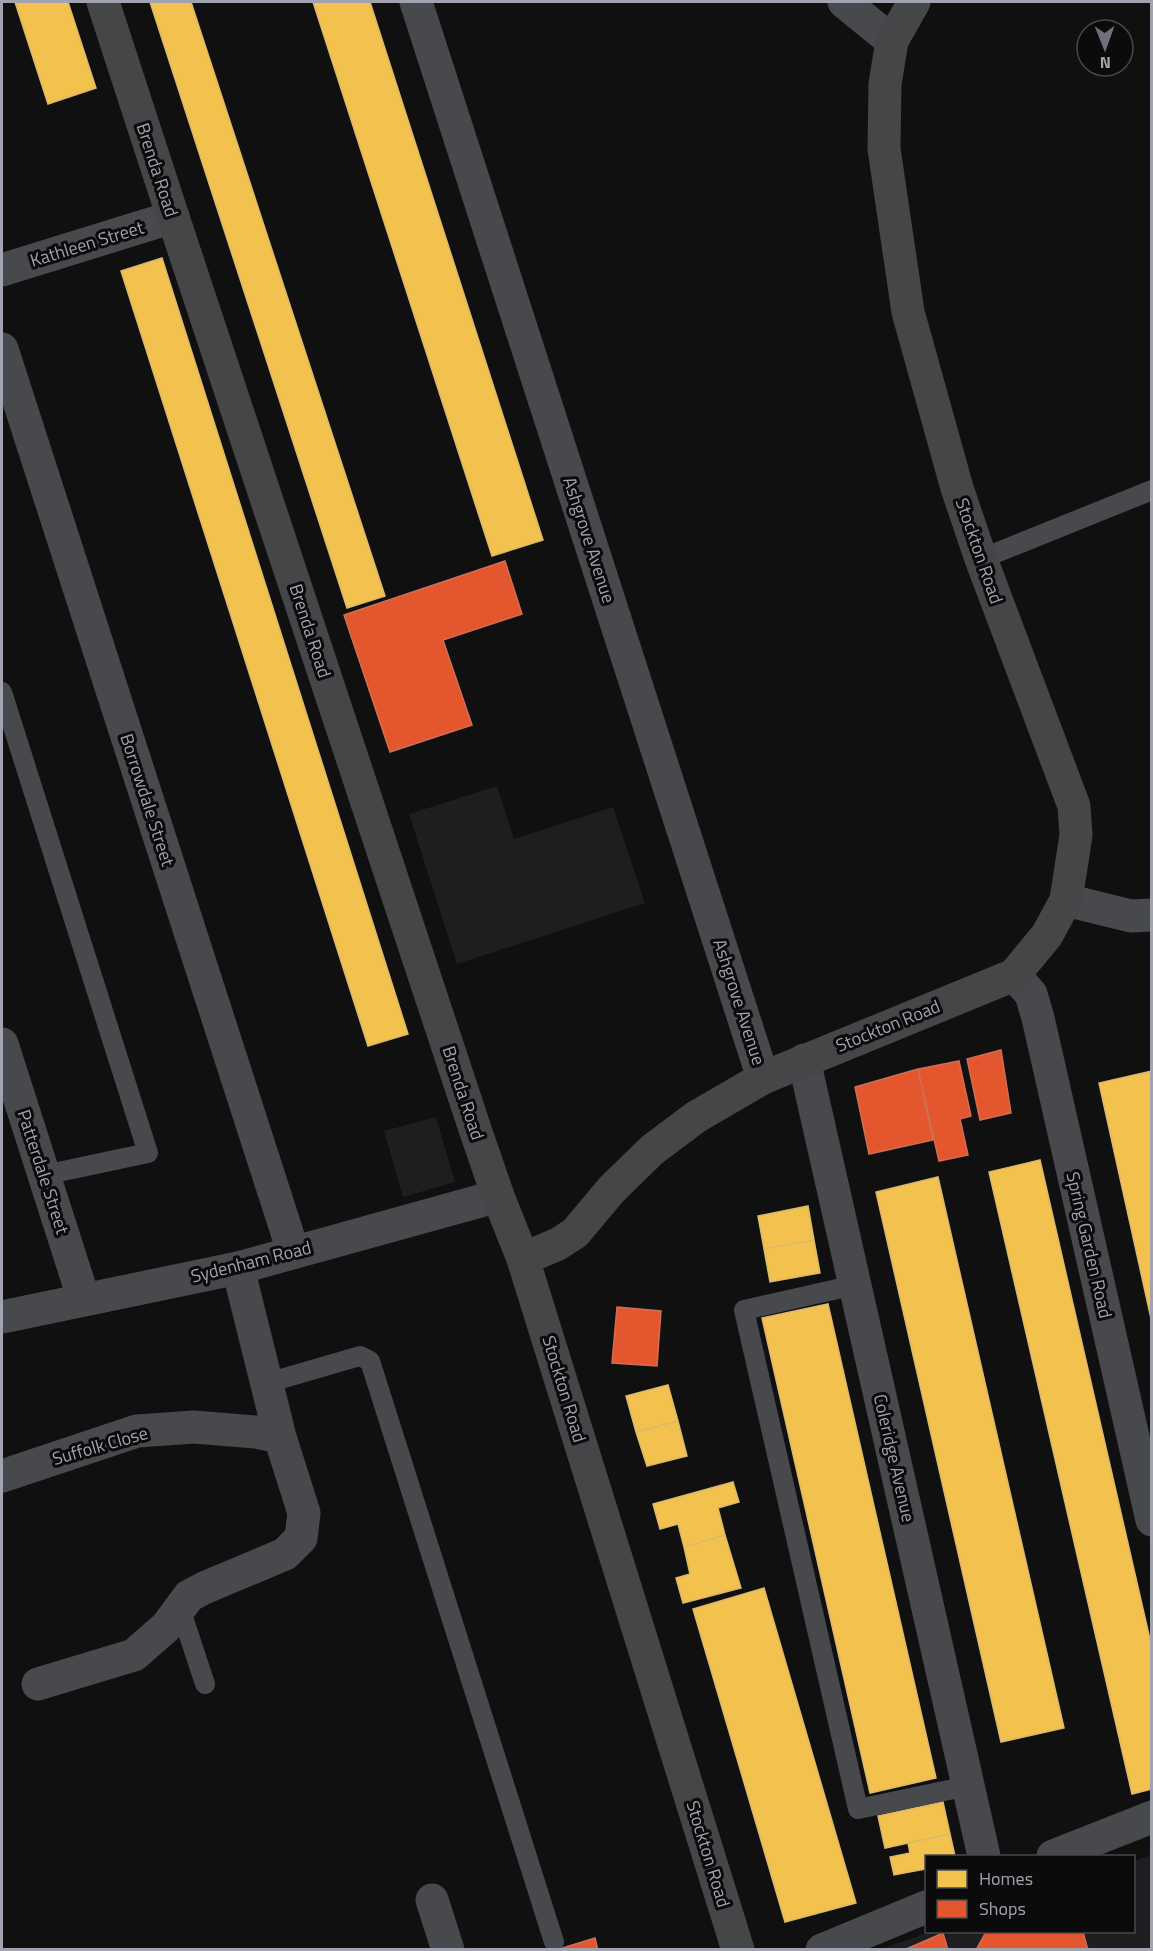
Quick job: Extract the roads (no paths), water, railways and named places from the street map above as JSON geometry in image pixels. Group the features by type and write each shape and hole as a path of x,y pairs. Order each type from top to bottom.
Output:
{"main road":[{"name":"Brenda Road","path":"103,2 172,217 498,1196 523,1259"},
{"name":"Stockton Road","path":"738,1950 523,1259 558,1244 575,1233 612,1189 652,1150 696,1117 763,1078 1014,975 1047,935 1066,900 1076,835 1074,806 981,559 957,488 908,312 884,149 885,84 892,41 914,2"}],"street":[{"name":"Ashgrove Avenue","path":"416,2 763,1078"},
{"path":"844,2 892,41"},
{"name":"Kathleen Street","path":"2,270 172,217"},
{"name":"Borrowdale Street","path":"2,349 8,393 293,1251"},
{"path":"1066,900 1131,916 1152,915"},
{"name":"Spring Garden Road","path":"1014,975 1031,994 1038,1018 1152,1520"},
{"name":"Patterdale Street","path":"2,1044 84,1300"},
{"name":"Coleridge Avenue","path":"804,1060 984,1855"},
{"name":"Sydenham Road","path":"2,1317 238,1268 498,1196"},
{"path":"38,1684 134,1655 166,1628 189,1596 285,1554 301,1538 304,1513 279,1437 238,1268"},
{"name":"Suffolk Close","path":"15,1472 137,1431 194,1427 256,1432 279,1437"},
{"path":"1058,1855 1152,1817"},
{"path":"432,1900 448,1950"},
{"path":"822,1950 925,1908"}],"lane":[{"path":"981,559 1152,490"},
{"path":"2,692 148,1153 44,1175"},
{"path":"855,1285 744,1310 858,1809 968,1786"},
{"path":"267,1383 360,1356 370,1361 554,1942"},
{"path":"180,1608 205,1684"}]}
